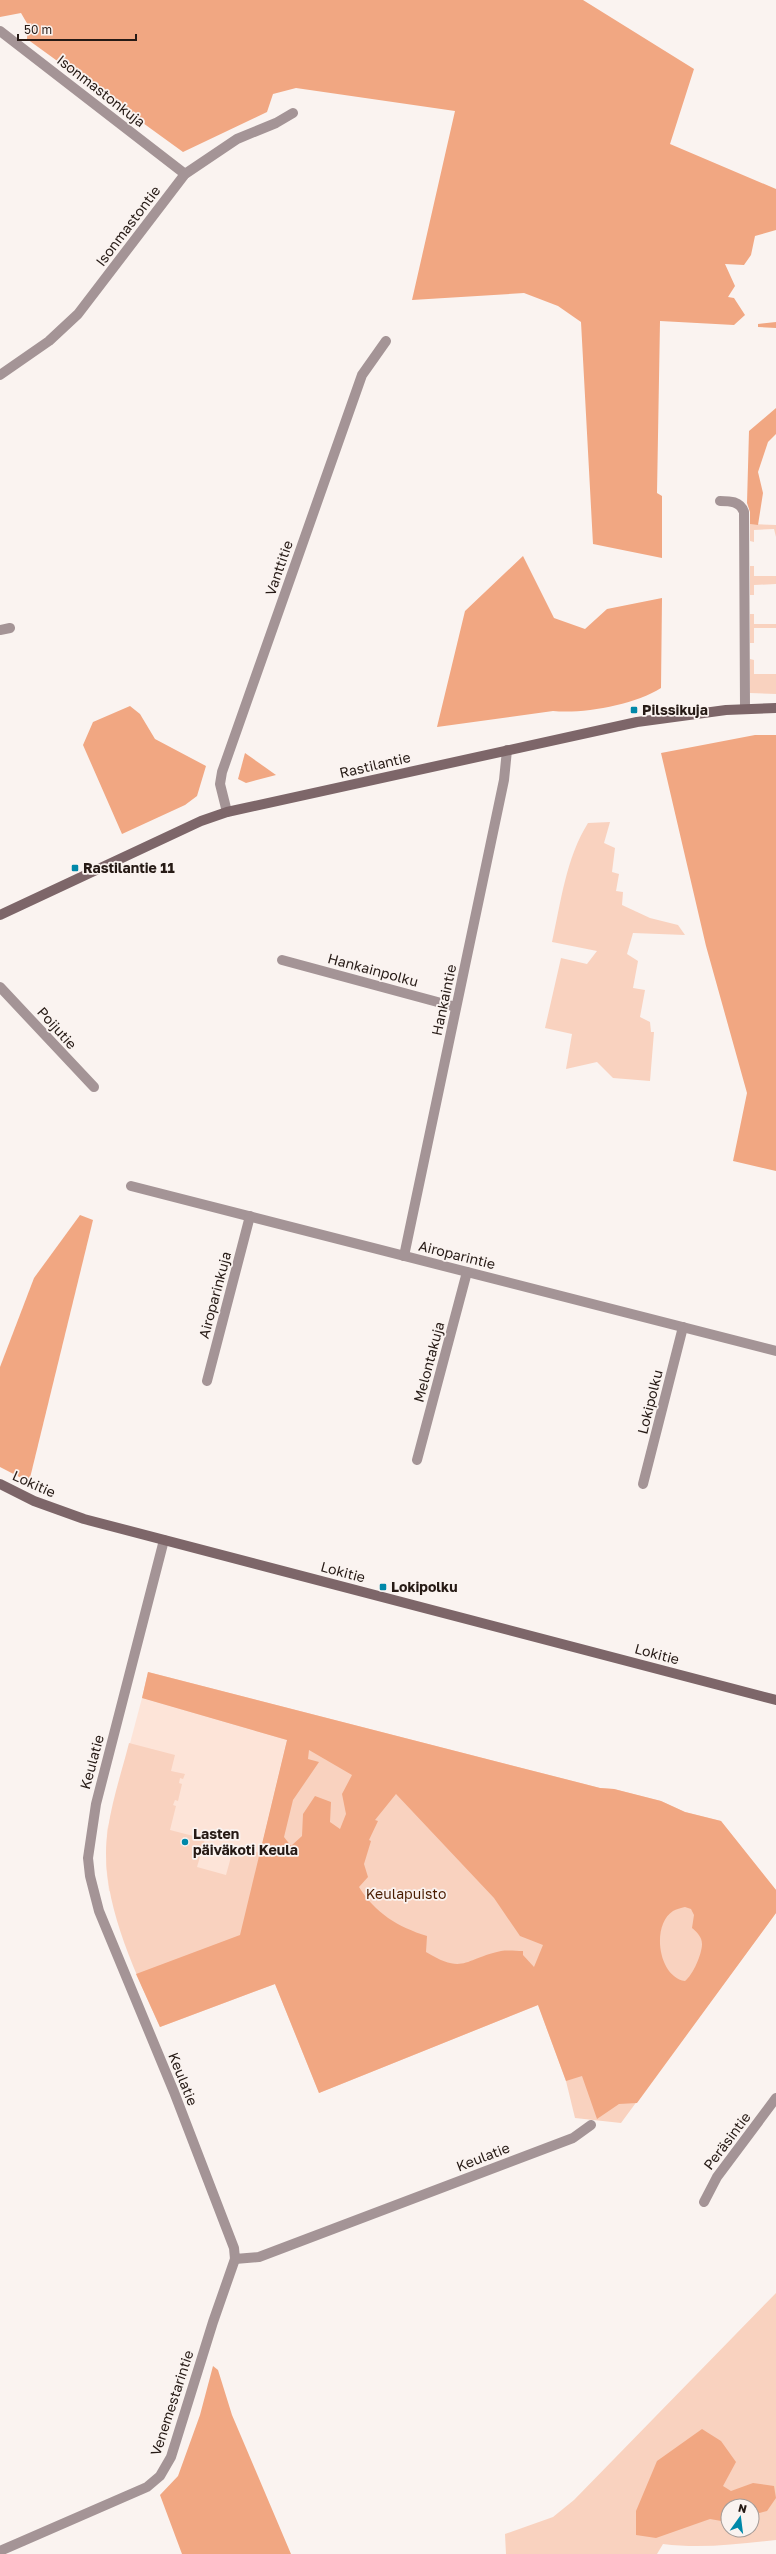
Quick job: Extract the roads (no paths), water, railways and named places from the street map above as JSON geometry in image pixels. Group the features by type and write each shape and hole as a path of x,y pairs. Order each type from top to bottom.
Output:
{"street":[{"name":"Isonmastonkuja","path":"0,31 185,174"},
{"name":"Isonmastontie","path":"0,375 49,341 78,314 185,174 237,139 276,124 293,113"},
{"name":"Vanttitie","path":"228,812 220,784 222,772 360,381 386,341"},
{"path":"720,501 735,502 742,507 744,512 745,708"},
{"name":"Rastilantie","path":"0,915 201,821 228,812 637,722 745,708 776,708"},
{"name":"Hankaintie","path":"404,1256 504,780 507,750"},
{"name":"Hankainpolku","path":"282,960 456,1007"},
{"name":"Poijutie","path":"0,987 94,1087"},
{"name":"Airoparintie","path":"131,1186 776,1351"},
{"name":"Airoparinkuja","path":"207,1380 250,1216"},
{"name":"Melontakuja","path":"417,1460 467,1272"},
{"name":"Lokipolku","path":"643,1484 683,1328"},
{"name":"Lokitie","path":"0,1484 60,1511 164,1540 776,1700"},
{"name":"Keulatie","path":"164,1540 96,1804 89,1845 90,1876 99,1911 174,2092 234,2248 235,2259 259,2258 573,2138 591,2125"},
{"name":"Peräsintie","path":"704,2202 717,2176 776,2098"},
{"name":"Venemestarintie","path":"0,2551 147,2487 160,2476 174,2449 213,2322 235,2259"}],"place":[{"name":"Pilssikuja","path":"634,710"},
{"name":"Rastilantie 11","path":"75,868"},
{"name":"Lokipolku","path":"383,1587"},
{"name":"Lasten päiväkoti Keula","path":"185,1842"}],"park label":[{"name":"Keulapuisto","path":"406,1894"}]}
